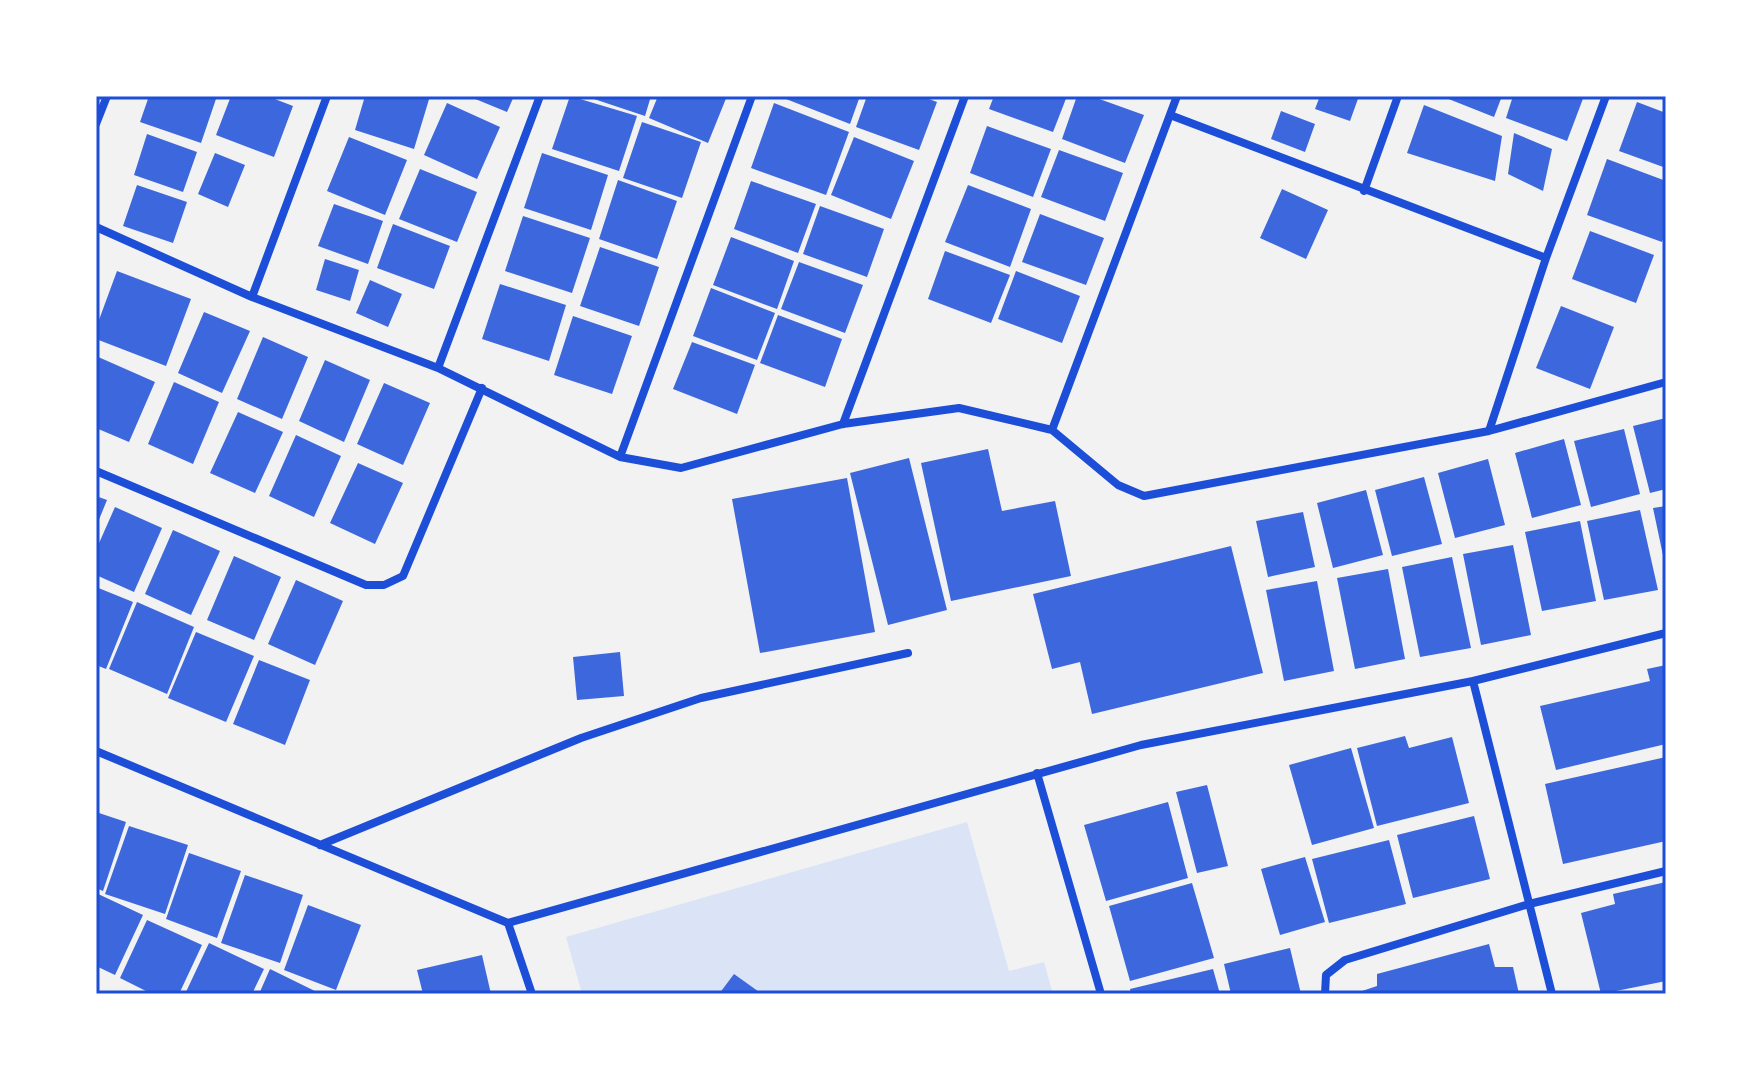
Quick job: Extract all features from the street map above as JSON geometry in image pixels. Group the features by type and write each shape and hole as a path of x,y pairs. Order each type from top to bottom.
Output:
{"street":[{"path":"96,124 107,96"},
{"path":"252,297 327,96"},
{"path":"438,368 540,96"},
{"path":"620,457 752,96"},
{"path":"843,424 965,96"},
{"path":"1052,430 1177,96"},
{"path":"1364,191 1398,96"},
{"path":"1489,431 1546,258 1606,96"},
{"path":"1170,115 1546,258"},
{"path":"96,227 252,297 438,368 620,457 681,468 843,424 959,408 1052,430 1118,485 1144,496 1489,431 1666,382"},
{"path":"96,471 366,585 384,585 403,576 482,388"},
{"path":"96,751 508,923 1141,745 1473,681 1666,633"},
{"path":"320,845 581,738 701,698 908,653"},
{"path":"1473,681 1552,994"},
{"path":"1037,773 1101,994"},
{"path":"1325,994 1326,975 1345,960 1529,904 1666,871"},
{"path":"508,923 532,994"}],"shaded area":[{"path":"967,822 1009,971 1044,962 1053,994 582,994 566,937"}],"building":[{"path":"149,96 217,96 201,143 140,122"},
{"path":"231,96 267,96 293,106 274,157 216,135"},
{"path":"365,96 430,96 414,149 355,130"},
{"path":"468,96 514,96 507,112"},
{"path":"570,96 637,116 619,171 552,149"},
{"path":"585,96 651,96 645,116"},
{"path":"658,96 727,96 708,143 649,118"},
{"path":"787,96 860,96 850,124 786,99"},
{"path":"867,96 921,96 937,102 919,150 856,127"},
{"path":"994,96 1067,96 1053,132 989,109"},
{"path":"1077,96 1091,96 1144,115 1125,163 1062,139"},
{"path":"1320,96 1359,96 1350,121 1315,109"},
{"path":"1441,96 1502,96 1494,117"},
{"path":"1513,96 1584,96 1567,141 1506,118"},
{"path":"1637,102 1666,113 1666,168 1619,151"},
{"path":"447,103 500,127 477,179 424,155"},
{"path":"774,103 849,132 826,195 751,168"},
{"path":"1424,105 1502,136 1495,181 1407,153"},
{"path":"1281,111 1315,124 1305,152 1271,139"},
{"path":"642,122 701,142 682,198 623,178"},
{"path":"987,126 1051,149 1033,197 970,173"},
{"path":"1514,133 1552,149 1543,191 1508,174"},
{"path":"147,134 197,152 183,192 134,175"},
{"path":"349,137 407,160 385,215 327,191"},
{"path":"854,137 914,161 891,219 831,195"},
{"path":"1059,150 1123,173 1105,221 1041,197"},
{"path":"215,153 245,165 228,207 198,194"},
{"path":"542,153 608,175 591,230 524,208"},
{"path":"1607,159 1666,181 1666,231 1662,242 1587,215"},
{"path":"420,169 477,192 457,242 399,219"},
{"path":"618,180 677,201 657,259 599,239"},
{"path":"751,181 816,204 798,253 734,229"},
{"path":"137,185 187,202 173,243 123,226"},
{"path":"968,185 1031,209 1010,267 945,242"},
{"path":"1282,189 1328,210 1306,259 1260,238"},
{"path":"334,204 383,221 368,264 318,246"},
{"path":"820,206 884,229 867,277 803,254"},
{"path":"1040,214 1104,238 1086,285 1022,262"},
{"path":"523,216 590,238 572,293 505,271"},
{"path":"393,224 450,246 434,289 377,268"},
{"path":"1590,231 1654,255 1636,303 1572,279"},
{"path":"731,237 794,261 777,309 713,285"},
{"path":"600,247 659,267 639,326 580,306"},
{"path":"945,251 1010,275 991,323 928,299"},
{"path":"325,259 359,270 350,301 316,290"},
{"path":"799,262 863,285 845,333 781,309"},
{"path":"117,271 191,299 166,366 96,339 96,328"},
{"path":"1016,271 1080,296 1062,343 998,319"},
{"path":"370,280 402,294 388,327 356,313"},
{"path":"500,284 566,305 549,361 482,339"},
{"path":"711,288 775,313 757,360 693,336"},
{"path":"1561,306 1614,327 1590,389 1536,368"},
{"path":"204,312 250,331 222,393 178,373"},
{"path":"778,315 842,339 825,387 760,363"},
{"path":"573,316 632,336 612,394 554,375"},
{"path":"263,337 308,357 282,419 237,399"},
{"path":"692,342 755,365 737,414 673,389"},
{"path":"96,356 155,382 129,442 96,428"},
{"path":"325,360 370,380 344,442 299,421"},
{"path":"174,382 219,402 193,464 148,444"},
{"path":"384,383 430,403 403,465 357,444"},
{"path":"238,412 283,432 255,493 210,473"},
{"path":"1666,418 1666,489 1650,493 1633,426"},
{"path":"1624,429 1640,494 1591,507 1574,441"},
{"path":"296,435 341,456 314,517 269,496"},
{"path":"1564,439 1581,505 1532,518 1515,453"},
{"path":"988,449 1002,511 1055,501 1071,576 951,601 921,463"},
{"path":"909,458 947,610 888,625 850,473"},
{"path":"1488,459 1505,525 1455,538 1438,473"},
{"path":"358,463 403,483 375,544 330,523"},
{"path":"1424,477 1442,544 1392,556 1375,490"},
{"path":"847,478 875,632 760,653 732,499"},
{"path":"1366,490 1383,555 1333,568 1317,503"},
{"path":"96,496 107,500 96,527"},
{"path":"1666,506 1666,565 1665,565 1653,508"},
{"path":"115,507 162,528 134,592 96,575 96,550"},
{"path":"1640,510 1658,590 1604,600 1587,521"},
{"path":"1303,512 1315,567 1268,577 1256,521"},
{"path":"1580,521 1596,601 1542,611 1525,532"},
{"path":"173,530 220,551 191,615 145,594"},
{"path":"1513,545 1531,635 1481,645 1463,554"},
{"path":"1231,546 1263,673 1092,714 1080,662 1052,669 1033,594"},
{"path":"234,556 281,577 254,640 207,620"},
{"path":"1452,557 1471,648 1420,657 1402,567"},
{"path":"1388,569 1405,659 1355,669 1337,578"},
{"path":"296,580 343,601 315,665 268,644"},
{"path":"1317,581 1334,671 1284,681 1266,590"},
{"path":"96,587 133,602 106,669 96,665"},
{"path":"137,602 194,627 167,694 109,669"},
{"path":"196,632 254,656 226,722 168,698"},
{"path":"620,652 624,696 577,700 573,657"},
{"path":"259,660 310,680 285,745 233,724"},
{"path":"1666,665 1666,744 1556,770 1540,706 1650,681 1647,669"},
{"path":"1405,736 1409,748 1452,737 1469,803 1377,826 1357,748"},
{"path":"1351,748 1374,828 1312,845 1289,765"},
{"path":"1666,757 1666,841 1563,864 1545,784"},
{"path":"1207,785 1228,866 1197,873 1176,792"},
{"path":"1168,802 1188,878 1106,901 1084,825"},
{"path":"96,812 126,822 103,891 96,888"},
{"path":"1474,816 1490,879 1413,898 1397,835"},
{"path":"129,826 188,845 165,914 105,894"},
{"path":"1389,840 1406,904 1329,923 1312,859"},
{"path":"189,853 241,871 217,938 166,919"},
{"path":"1305,857 1325,922 1280,935 1261,869"},
{"path":"245,875 303,895 280,963 221,943"},
{"path":"1666,882 1666,981 1601,994 1581,913 1615,904 1613,894"},
{"path":"1192,883 1214,958 1130,981 1109,906"},
{"path":"96,893 143,915 115,975 96,966"},
{"path":"308,905 361,925 336,990 284,970"},
{"path":"147,920 202,945 179,994 152,994 120,978"},
{"path":"209,943 264,969 252,994 185,994"},
{"path":"1489,944 1495,967 1513,967 1519,994 1363,994 1362,991 1377,986 1377,974"},
{"path":"1290,948 1301,994 1231,994 1224,964"},
{"path":"482,955 491,994 423,994 417,970"},
{"path":"270,969 321,994 259,994"},
{"path":"1213,969 1220,994 1131,994 1130,989"},
{"path":"734,974 762,994 719,994"}]}
